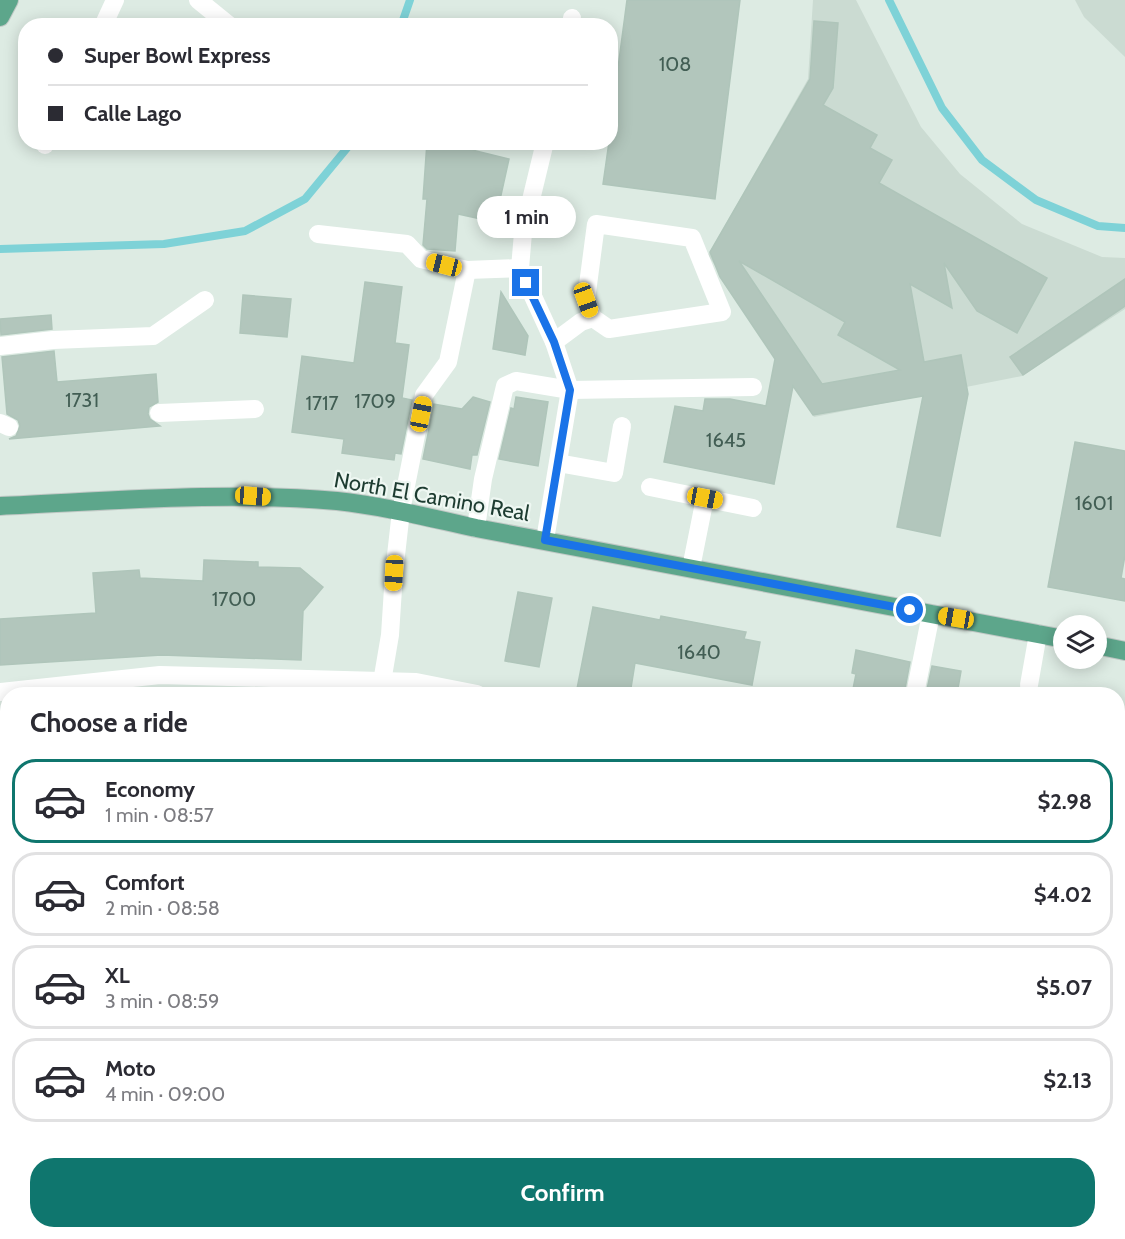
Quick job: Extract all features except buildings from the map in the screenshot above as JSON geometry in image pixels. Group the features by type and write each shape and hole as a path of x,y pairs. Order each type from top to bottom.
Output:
{"main road":[{"path":"0,17 9,0"},
{"name":"North El Camino Real","path":"0,506 253,496 339,502 401,511 476,528 1053,637"},
{"path":"1107,647 1125,651"}],"street":[{"path":"107,18 115,0"},
{"path":"198,0 220,18"},
{"path":"543,150 523,233 520,268 554,342 570,390 545,540"},
{"path":"596,224 692,238 722,312 609,329 593,318 586,300 596,224"},
{"path":"318,234 407,244 421,259 467,270 520,268"},
{"path":"382,687 390,635 401,511 424,395 448,362 467,270"},
{"path":"0,346 53,340 153,336 204,300"},
{"path":"554,342 581,322 593,318"},
{"path":"476,528 483,479 505,386 516,381 570,390 753,387"},
{"path":"159,413 255,409"},
{"path":"558,463 614,473 622,426"},
{"path":"650,487 753,508"},
{"path":"691,568 705,498"},
{"path":"916,687 931,614"},
{"path":"1029,686 1038,634"},
{"path":"47,687 160,675 365,687"},
{"path":"388,687 416,682 441,687"}],"shaded area":[{"path":"813,0 856,0 921,127 960,174 1022,224 1102,257 1125,258 1125,309 1022,376 814,417 708,255 808,79"},
{"path":"1075,0 1125,0 1125,57 1084,17"}],"waterway":[{"path":"404,18 410,0"},
{"path":"889,0 942,108 982,160 1036,200 1098,226 1125,228"},
{"path":"0,249 164,244 245,231 305,199 345,150"}],"route":[{"path":"526,283 554,342 570,390 545,540 910,610"}]}
